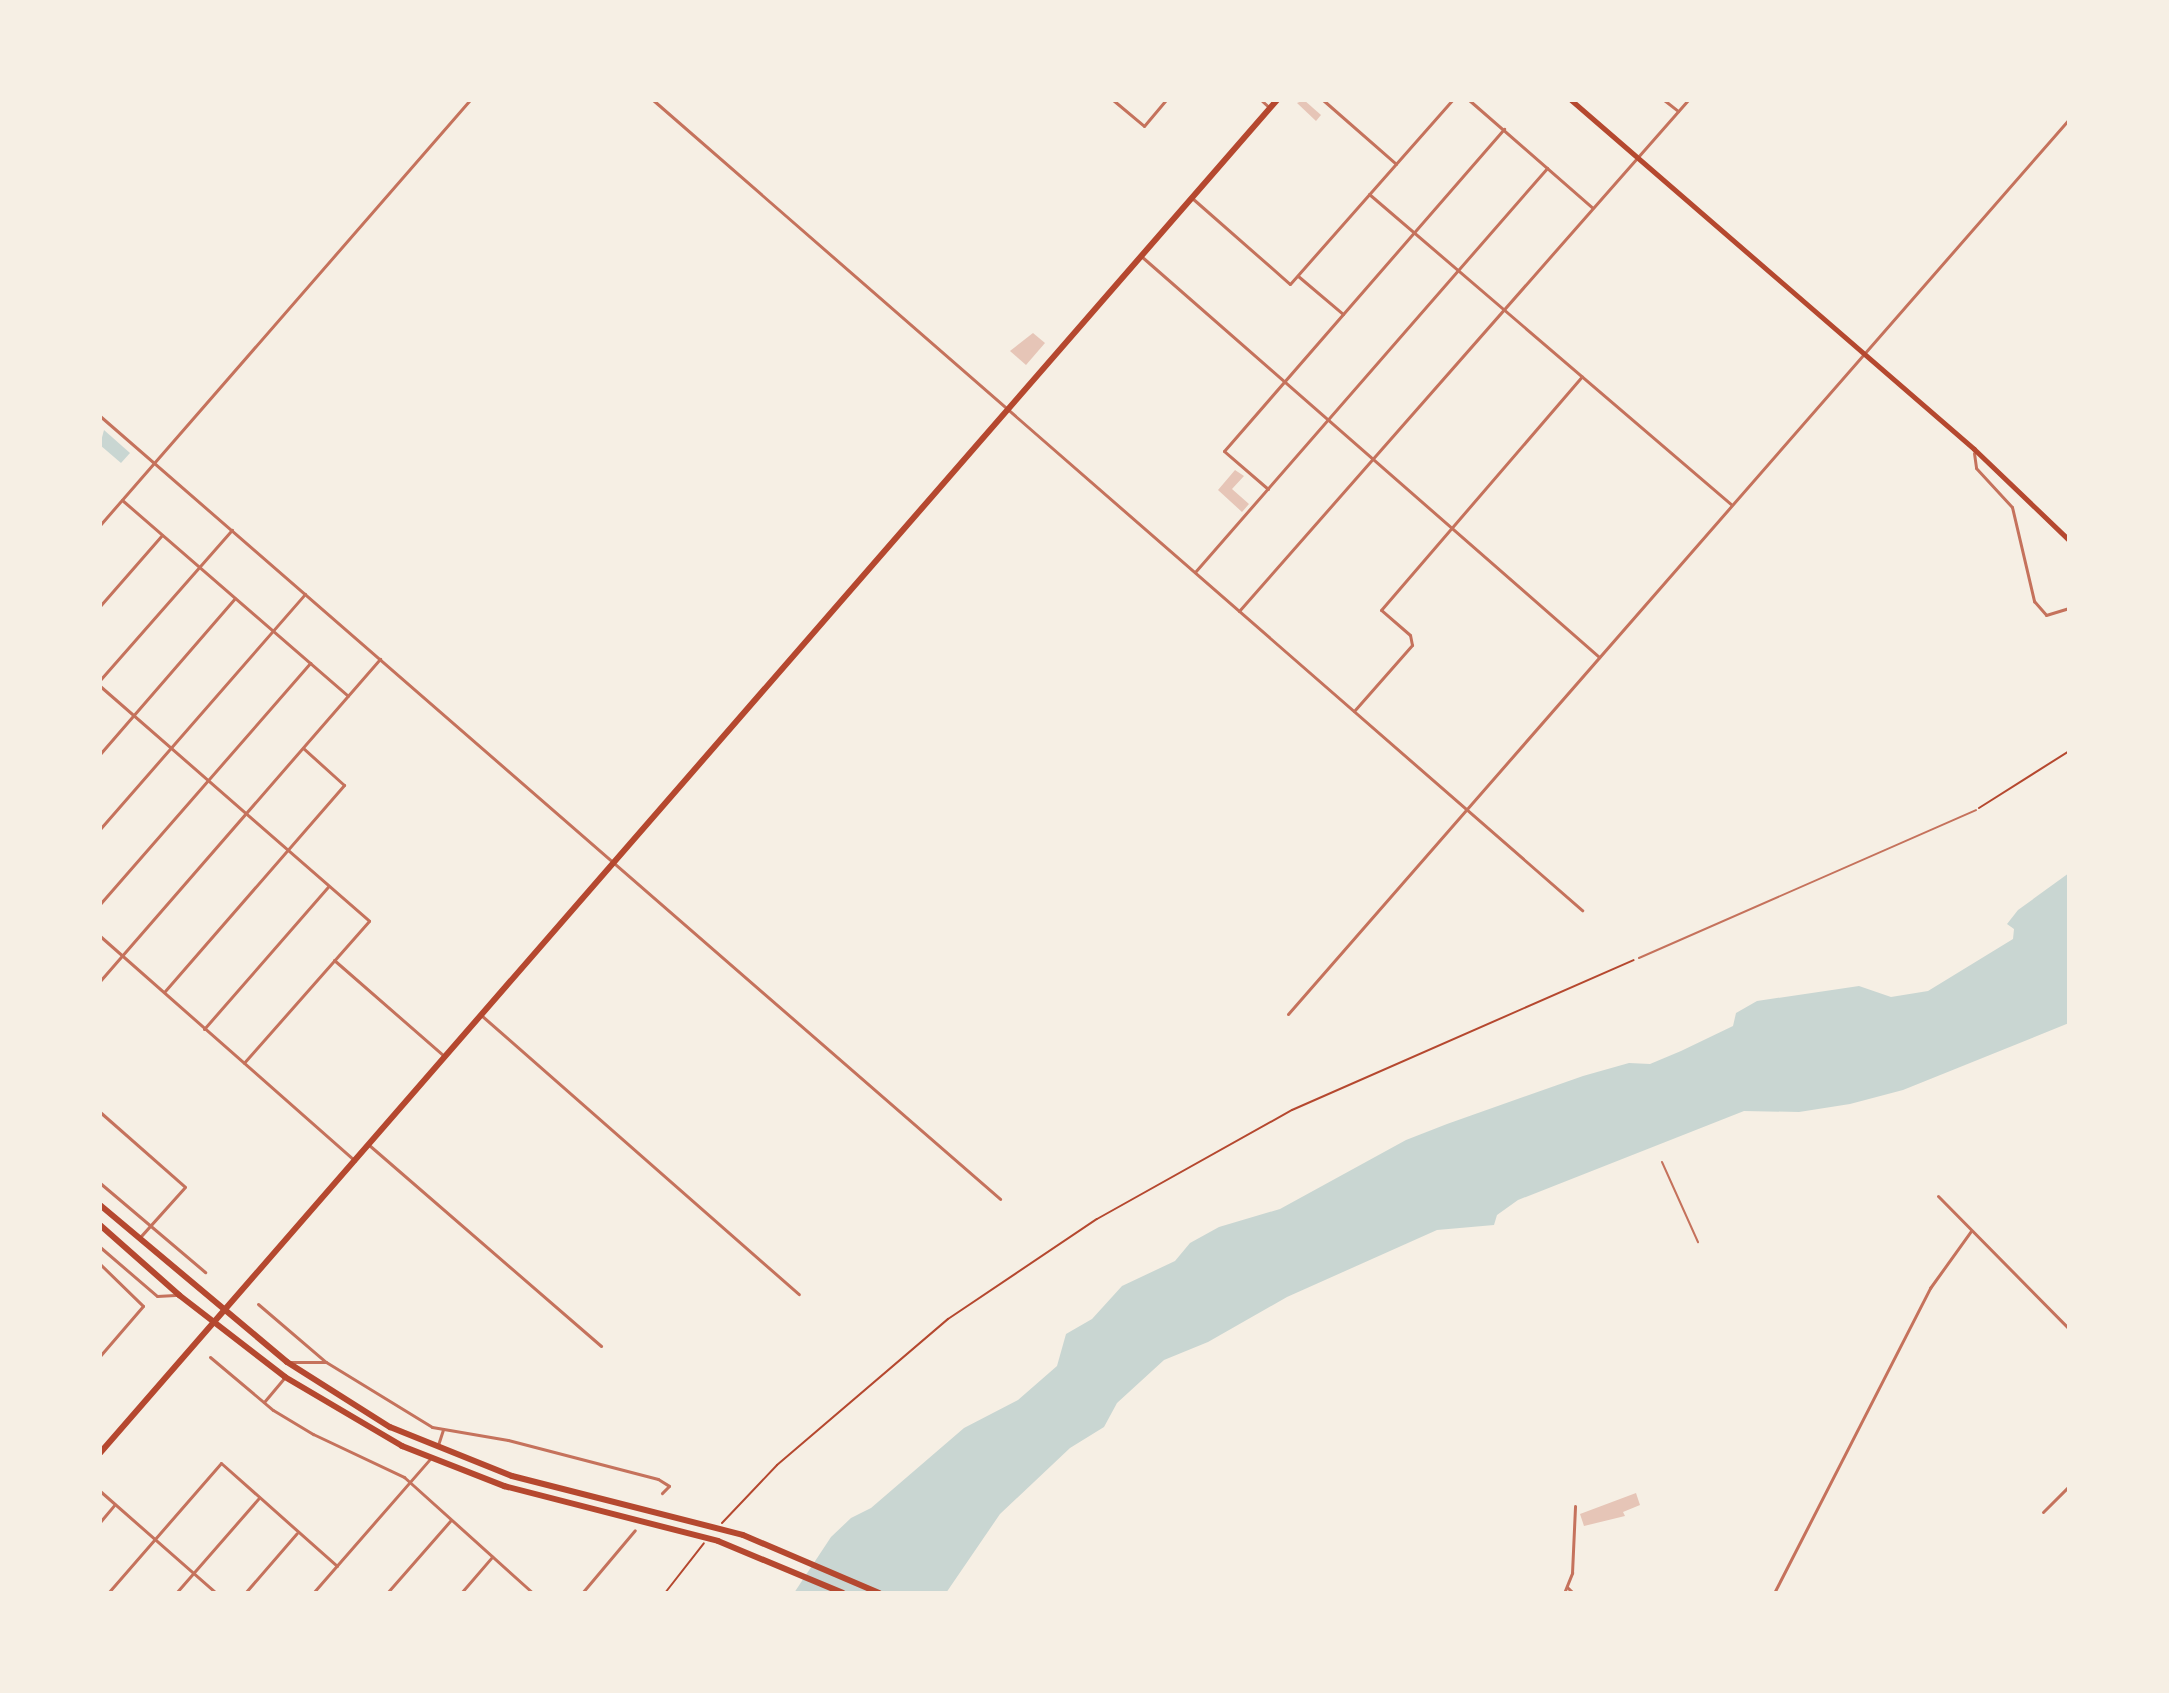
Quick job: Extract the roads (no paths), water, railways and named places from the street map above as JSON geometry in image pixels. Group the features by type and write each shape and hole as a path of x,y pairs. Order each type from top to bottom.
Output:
{"highway":[{"path":"100,1453 1277,100"},
{"path":"100,1205 223,1312 287,1362 345,1402 437,1449 547,1486 686,1517 798,1555 879,1593"},
{"path":"100,1225 179,1295 285,1377 344,1415 430,1459 538,1496 678,1528 843,1593"}],"main road":[{"path":"1571,100 1974,449 2069,540"}],"street":[{"path":"100,525 470,100"},
{"path":"653,100 1582,910"},
{"path":"1113,100 1144,126 1166,100"},
{"path":"1261,100 1270,108"},
{"path":"1323,100 1396,164"},
{"path":"1192,198 1290,284 1452,100"},
{"path":"1469,100 1593,208"},
{"path":"1664,100 1678,111"},
{"path":"1239,611 1688,100"},
{"path":"1288,1014 2069,119"},
{"path":"1268,489 1224,451 1504,129"},
{"path":"1195,572 1547,168"},
{"path":"1369,194 1732,505"},
{"path":"1141,256 1599,657"},
{"path":"1298,276 1343,314"},
{"path":"1354,711 1412,645 1410,635 1381,610 1582,376"},
{"path":"100,416 1000,1199"},
{"path":"1974,449 1976,468 2012,507 2034,601 2046,615 2069,608"},
{"path":"122,500 348,696"},
{"path":"232,530 100,683 369,921 244,1063"},
{"path":"100,606 162,535"},
{"path":"100,829 305,594"},
{"path":"100,754 235,598"},
{"path":"100,981 380,659"},
{"path":"100,904 310,663"},
{"path":"164,993 344,785 303,748"},
{"path":"1639,958 1976,810"},
{"path":"204,1029 328,887"},
{"path":"100,936 355,1161"},
{"path":"334,960 445,1057"},
{"path":"481,1015 799,1294"},
{"path":"100,1112 185,1187 139,1239"},
{"path":"369,1145 601,1346"},
{"path":"1662,1162 1698,1242"},
{"path":"100,1183 205,1272"},
{"path":"1938,1196 2069,1329"},
{"path":"1774,1593 1930,1288 1971,1231"},
{"path":"101,1250 157,1296 179,1295"},
{"path":"100,1264 143,1306 100,1356"},
{"path":"258,1304 326,1362 443,1430 508,1440 658,1479 669,1486 662,1493"},
{"path":"210,1357 264,1402 313,1434 410,1483 533,1593"},
{"path":"287,1362 326,1362"},
{"path":"264,1402 285,1377"},
{"path":"437,1449 443,1430"},
{"path":"313,1593 430,1459"},
{"path":"108,1593 221,1463 337,1566"},
{"path":"2043,1512 2069,1486"},
{"path":"100,1491 216,1593"},
{"path":"176,1593 258,1499"},
{"path":"100,1522 115,1504"},
{"path":"1564,1593 1575,1506"},
{"path":"387,1593 450,1521"},
{"path":"582,1593 635,1530"},
{"path":"245,1593 297,1533"},
{"path":"461,1593 492,1557"},
{"path":"1567,1587 1573,1593"}]}
